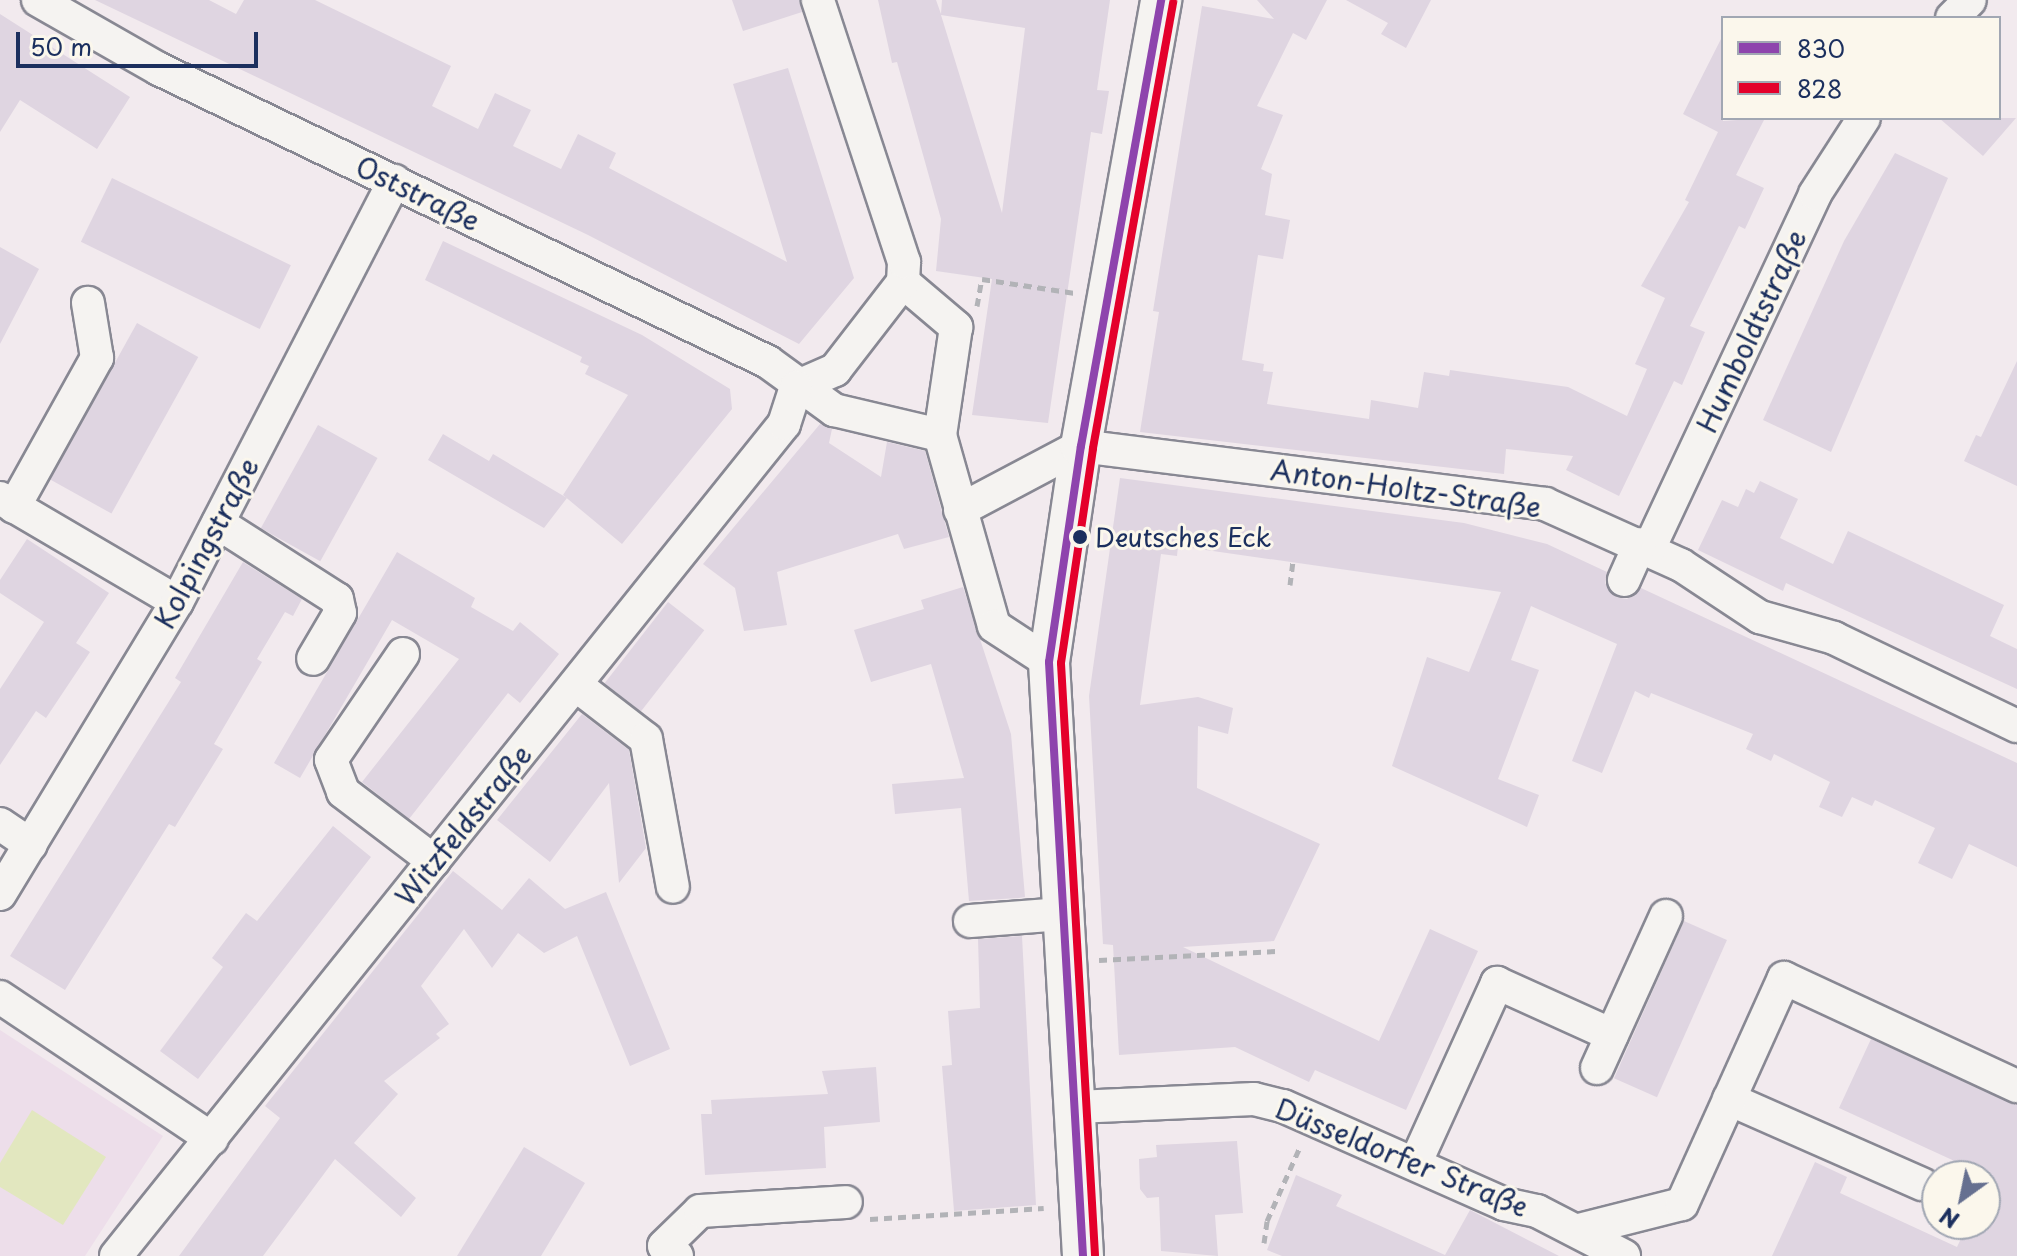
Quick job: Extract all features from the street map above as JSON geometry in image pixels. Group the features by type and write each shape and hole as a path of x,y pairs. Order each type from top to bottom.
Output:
{"main road":[{"path":"1083,1256 1049,662 1081,446 1110,299 1161,0"}],"street":[{"name":"Oststraße","path":"38,0 159,69 768,362 796,387"},
{"path":"796,387 835,370 903,282 904,262 818,0"},
{"path":"1954,16 1970,0"},
{"name":"Humboldtstraße","path":"1624,580 1644,547 1815,194 1863,120"},
{"name":"Kolpingstraße","path":"0,894 177,602 394,181"},
{"path":"903,282 956,327 940,435 994,626 1049,662"},
{"path":"88,303 97,358 7,503 177,602"},
{"path":"796,387 834,410 940,435"},
{"name":"Witzfeldstraße","path":"116,1256 784,424 796,387"},
{"path":"960,510 1081,446"},
{"name":"Anton-Holtz-Straße","path":"1081,446 1545,504 1644,547 1760,617 1834,638 2017,726"},
{"path":"218,523 337,599 340,613 313,659"},
{"path":"403,654 331,760 343,792 434,861"},
{"path":"576,685 646,739 673,887"},
{"path":"0,824 31,845"},
{"path":"970,921 1063,914"},
{"path":"1597,1068 1666,916"},
{"path":"1579,1230 1682,1204 1784,978 2017,1086"},
{"path":"1415,1164 1497,983 1612,1035"},
{"path":"0,997 212,1139"},
{"name":"Düsseldorfer Straße","path":"1076,1107 1254,1099 1313,1118 1415,1164 1579,1230 1624,1256"},
{"path":"1729,1099 1921,1184"},
{"path":"677,1256 664,1246 700,1211 846,1202"}],"path":[{"path":"956,327 972,330 982,279 1110,299"},
{"path":"1290,585 1293,562"},
{"path":"1066,962 1277,951"},
{"path":"1264,1243 1267,1221 1313,1118"},
{"path":"846,1202 849,1221 1081,1205"}],"shaded area":[{"path":"0,1030 163,1136 85,1256 0,1256"}],"green space":[{"path":"32,1110 106,1157 63,1225 0,1187 0,1163"}],"building":[{"path":"95,0 209,0 236,14 244,0 315,0 451,66 432,106 478,129 495,93 531,110 513,146 561,169 578,134 616,153 609,168 787,262 733,84 788,68 854,278 799,344 588,235"},
{"path":"732,0 800,0 802,12 743,31"},
{"path":"878,0 936,0 941,14 942,0 1110,0 1097,90 1109,91 1102,134 1091,132 1048,423 972,415 992,279 936,271 941,219 897,62 892,63","holes":["941,15 1025,28 1002,213"]},
{"path":"1257,0 1327,0 1306,40 1293,33 1257,106 1283,115 1261,169 1272,174 1265,215 1290,220 1283,259 1258,255 1242,360 1264,364 1263,371 1273,372 1267,404 1369,419 1371,400 1418,408 1424,372 1449,376 1450,370 1568,387 1627,416 1647,369 1635,364 1665,298 1641,286 1689,202 1685,200 1718,132 1683,114 1721,39 1721,120 1764,120 1736,175 1764,188 1745,229 1739,226 1690,326 1705,332 1682,385 1674,381 1619,496 1566,470 1573,456 1506,449 1504,474 1140,432 1159,312 1153,311 1202,6 1274,19"},
{"path":"1346,0 1431,0 1406,48 1381,34 1388,23"},
{"path":"0,14 130,97 97,149 20,100 0,132"},
{"path":"2016,118 1983,156 1941,120"},
{"path":"1895,153 1948,178 1831,452 1763,420 1844,241"},
{"path":"112,178 291,265 260,329 81,242"},
{"path":"443,241 642,335 730,389 732,409 622,544 563,495 628,395 585,374 589,366 580,362 582,357 425,280"},
{"path":"0,247 39,269 0,344"},
{"path":"137,323 198,357 111,513 50,480"},
{"path":"2017,361 2017,486 1964,461 1976,435 1981,437"},
{"path":"820,424 832,429 829,443 881,477 887,442 925,451 949,537 904,549 898,534 777,572 787,625 744,631 735,588 703,564"},
{"path":"318,425 377,458 320,561 261,528"},
{"path":"443,434 489,461 493,454 567,498 544,528 428,460"},
{"path":"1120,478 1464,523 1547,544 1607,572 1605,583 1616,597 1627,599 1641,588 2017,763 2017,867 1969,844 1952,879 1918,863 1935,828 1875,800 1872,806 1852,797 1842,817 1819,807 1830,782 1774,754 1771,761 1746,749 1753,734 1651,693 1649,698 1635,691 1602,773 1572,761 1617,644 1531,606 1511,660 1539,670 1498,779 1539,795 1527,827 1392,766 1427,657 1469,672 1501,592 1178,546 1177,556 1161,554 1140,705 1198,697 1233,708 1228,734 1198,726 1197,788 1320,844 1274,941 1183,947 1379,1041 1430,929 1478,951 1406,1110 1315,1070 1309,1082 1235,1047 1119,1055 1113,945 1103,944 1089,696"},
{"path":"1760,481 1798,499 1780,538 1833,564 1848,531 2004,605 1990,636 2017,649 2017,689 1786,583 1783,591 1698,550 1722,500 1738,507 1746,489 1754,493"},
{"path":"27,539 109,593 76,643 90,652 46,718 36,711 0,765 0,689 44,622 0,593 0,580"},
{"path":"397,552 475,598 471,607 513,631 520,622 559,654 520,703 508,693 409,819 362,782 459,659 392,620 300,778 274,763"},
{"path":"243,562 302,599 293,616 285,612 257,659 262,662 214,744 223,749 175,827 169,824 65,990 10,956 181,682 175,678"},
{"path":"963,587 1011,734 1025,897 969,901 961,808 895,814 892,784 964,778 931,664 871,682 854,630 924,609 921,600"},
{"path":"668,602 704,630 641,711 605,683"},
{"path":"582,714 629,750 646,848 619,883 609,783 550,862 497,820"},
{"path":"333,826 371,857 198,1079 160,1051 223,967 212,958 246,913 257,921"},
{"path":"453,871 502,910 529,878 565,909 606,892 670,1049 630,1066 577,936 544,953 518,933 492,968 464,929 421,986 449,1024 436,1034 440,1038 384,1081 398,1094 354,1143 416,1198 401,1217 335,1159 263,1256 179,1256 280,1118 265,1106"},
{"path":"1684,921 1727,940 1657,1097 1614,1078"},
{"path":"1022,936 1036,1205 954,1211 942,1066 952,1065 948,1011 980,1008 978,939"},
{"path":"1871,1039 2017,1105 2017,1256 1772,1256 1815,1162 1847,1177 1840,1193 1921,1230 1921,1240 1942,1240 1957,1247 1960,1240 2001,1240 2001,1160 1952,1160 1839,1108"},
{"path":"876,1067 880,1122 824,1127 826,1168 705,1175 701,1114 712,1114 711,1100 828,1094 822,1071"},
{"path":"1237,1141 1243,1213 1215,1215 1218,1256 1161,1251 1159,1197 1147,1198 1140,1189 1139,1159 1157,1157 1156,1145"},
{"path":"524,1147 585,1183 541,1256 457,1256"},
{"path":"1296,1175 1342,1195 1336,1206 1445,1255 1470,1210 1559,1256 1282,1256 1267,1250"}],"transit line":[{"name":"830","path":"1083,1256 1049,662 1081,446 1161,0"},
{"name":"828","path":"1095,1255 1061,663 1093,448 1173,2"}],"place":[{"name":"Deutsches Eck","path":"1080,537"}]}
